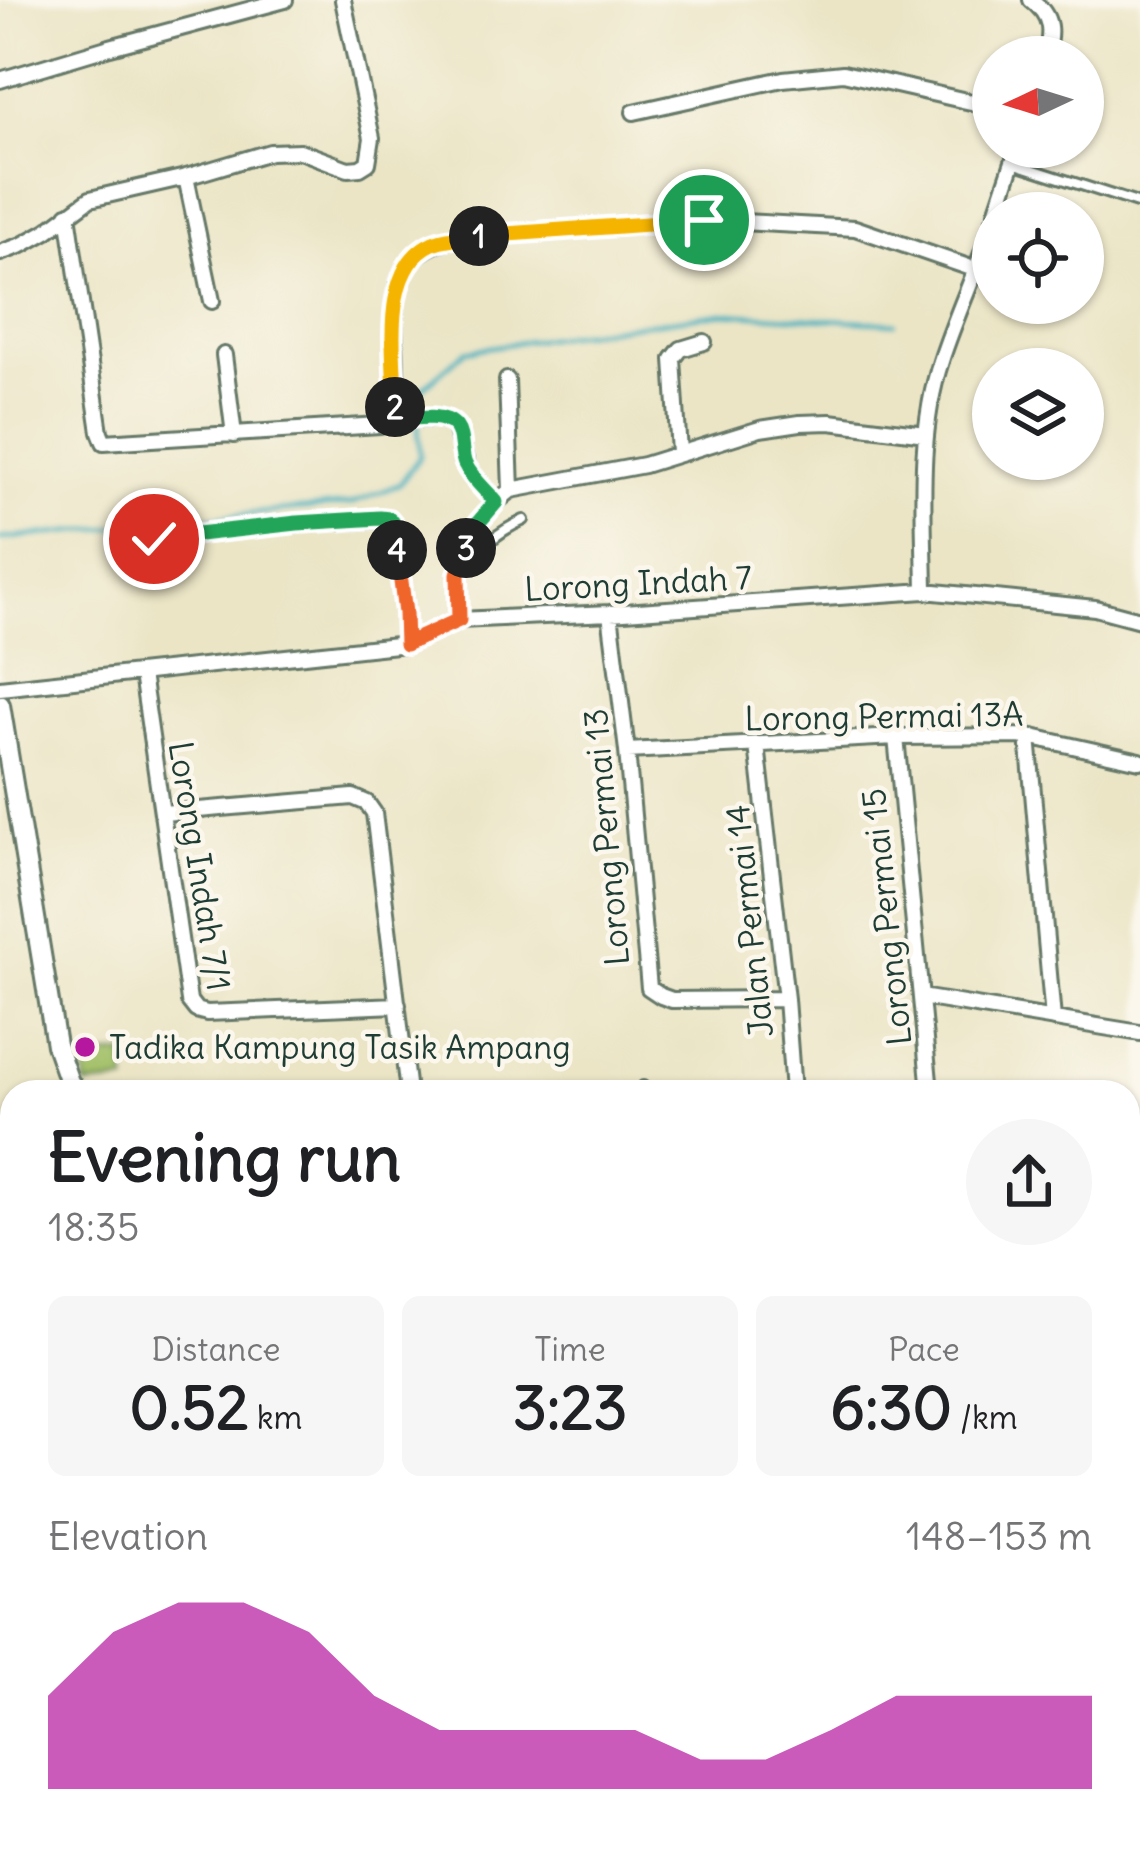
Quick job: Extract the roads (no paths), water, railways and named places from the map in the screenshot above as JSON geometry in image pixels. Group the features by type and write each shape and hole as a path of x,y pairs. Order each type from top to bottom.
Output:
{"street":[{"path":"0,80 285,0"},
{"path":"0,253 47,231 90,199 270,152 300,151 348,169 368,163 372,138 343,0"},
{"path":"1031,0 1050,21 1051,36"},
{"path":"634,112 783,79 844,73 972,102"},
{"path":"186,177 212,302"},
{"path":"68,214 104,442 430,418 457,428 465,463 496,502"},
{"path":"390,420 395,385 394,304 401,276 413,257 432,244 454,238 704,220 855,228 972,268"},
{"path":"925,591 926,434 940,363 972,283"},
{"path":"679,453 673,358 681,349 704,342"},
{"path":"224,355 234,435"},
{"path":"507,380 511,490"},
{"path":"459,620 458,574 470,540 478,523 511,490 644,465 760,429 800,422 926,434"},
{"path":"154,539 297,523 389,519 397,547 406,644"},
{"name":"Lorong Indah 7","path":"0,688 406,644 459,620 925,591 1095,608 1140,620"},
{"name":"Lorong Permai 13","path":"610,613 649,988 672,1000 786,999"},
{"name":"Lorong Indah 7/1","path":"142,674 189,1001 196,1010 207,1013 398,1005"},
{"path":"0,705 6,790 56,1045 70,1080"},
{"path":"1028,736 1054,1019"},
{"name":"Lorong Permai 13A","path":"627,752 896,737 1028,736 1140,760"},
{"name":"Lorong Permai 15","path":"896,737 929,1080"},
{"name":"Jalan Permai 14","path":"757,745 792,1080"},
{"path":"164,813 353,797 367,803 374,814 407,1080"},
{"path":"921,997 1140,1034"}],"lane":[{"path":"1027,168 1140,205"},
{"path":"457,589 466,567 484,546 524,520"}],"waterway":[{"path":"0,539 351,504 400,484 420,456 416,394 465,351 723,313 895,323"}],"place":[{"name":"Tadika Kampung Tasik Ampang","path":"85,1047"}]}
